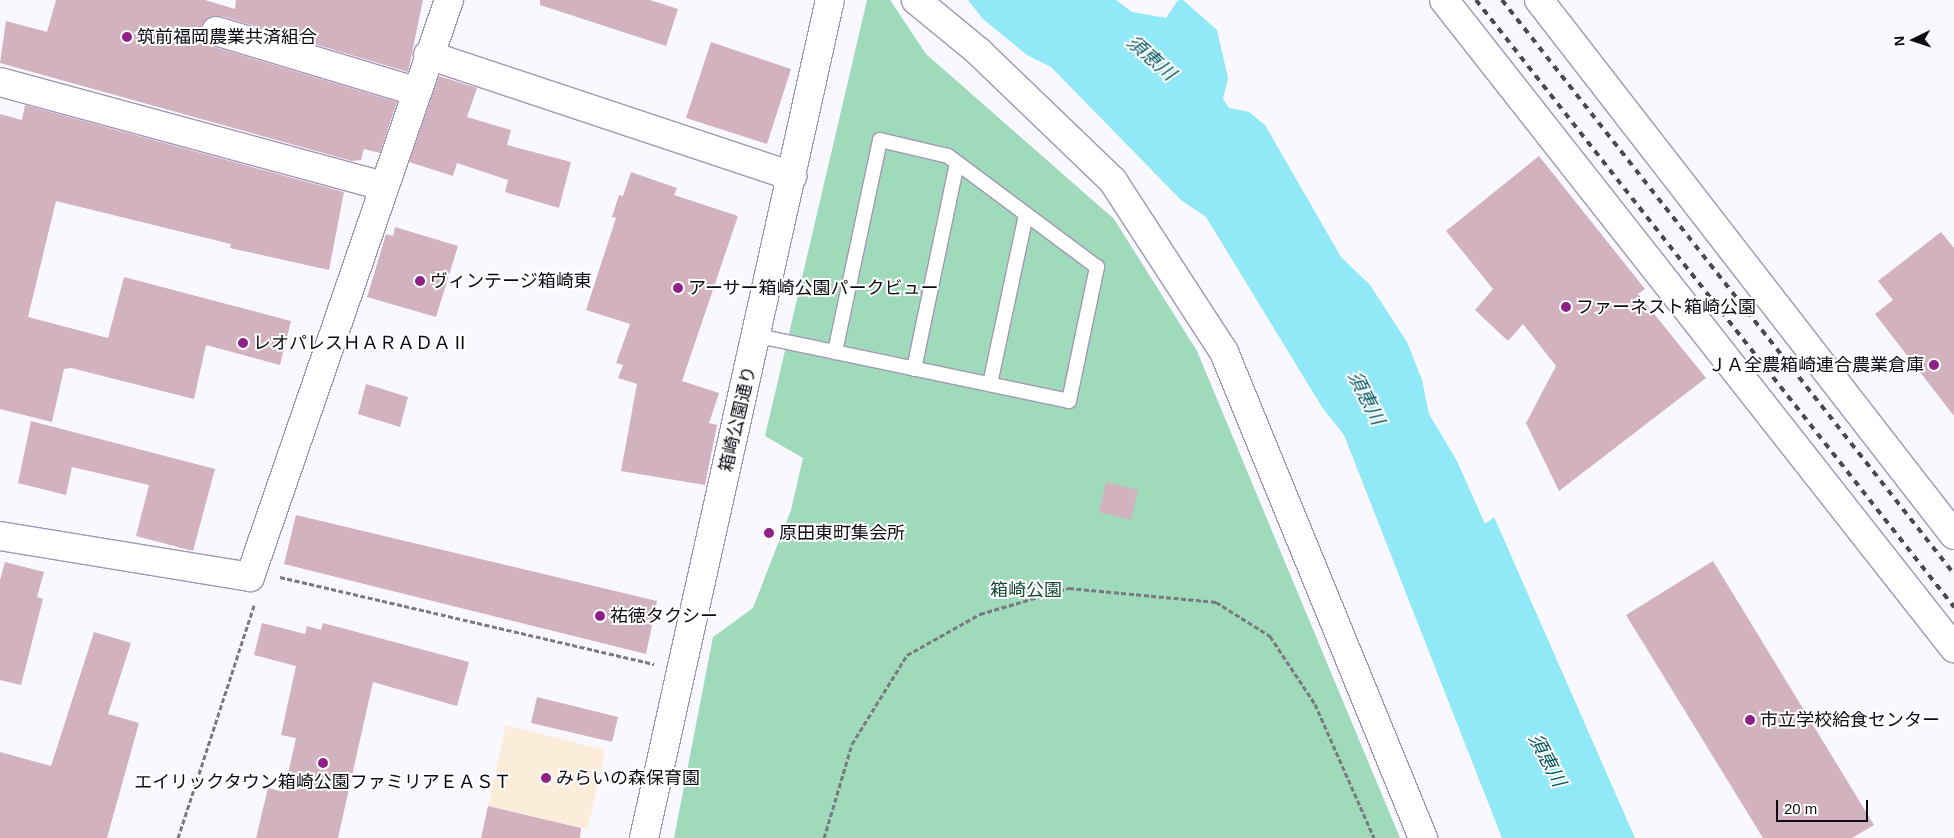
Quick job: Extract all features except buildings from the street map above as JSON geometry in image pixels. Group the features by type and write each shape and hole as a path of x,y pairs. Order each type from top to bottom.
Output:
{"street":[{"path":"0,536 250,577 258,572 383,186 415,91 449,0"},
{"name":"箱崎公園通り","path":"644,838 758,336 830,0"},
{"path":"916,0 979,52 1113,181 1224,352 1423,838"},
{"path":"1444,0 1954,648"},
{"path":"1539,0 1954,536"},
{"path":"216,31 415,91"},
{"path":"428,55 792,176"},
{"path":"0,82 383,186"}],"lane":[{"path":"758,336 914,369 990,384 1069,401 1097,267 948,156 880,140 834,352"},
{"path":"914,369 957,163"},
{"path":"990,384 1026,214"}],"path":[{"path":"178,838 258,572 682,670"},
{"path":"824,838 852,744 907,655 980,614 1069,588 1216,602 1270,636 1315,704 1374,838"}],"shaded area":[{"name":"みらいの森保育園","path":"506,725 605,750 588,829 488,806"}],"green space":[{"name":"箱崎公園","path":"867,0 890,0 926,54 1114,219 1197,351 1400,838 674,838 713,637 753,608 791,510 803,458 765,436"}],"water":[{"name":"須恵川","path":"968,0 1116,0 1132,12 1166,18 1178,0 1183,0 1217,30 1228,78 1223,99 1229,108 1249,112 1265,125 1341,257 1370,285 1407,342 1422,380 1429,414 1457,461 1485,524 1494,517 1635,838 1502,838 1344,435 1322,407 1206,217 1181,200 1051,67 1027,55 983,19"}],"railway":[{"path":"1476,0 1954,607"},
{"path":"1502,0 1954,574"}],"place":[{"name":"筑前福岡農業共済組合","path":"127,37"},
{"name":"ヴィンテージ箱崎東","path":"420,281"},
{"name":"アーサー箱崎公園パークビュー","path":"678,288"},
{"name":"ファーネスト箱崎公園","path":"1566,307"},
{"name":"レオパレスＨＡＲＡＤＡⅡ","path":"243,343"},
{"name":"ＪＡ全農箱崎連合農業倉庫","path":"1934,365"},
{"name":"原田東町集会所","path":"769,533"},
{"name":"祐徳タクシー","path":"600,616"},
{"name":"市立学校給食センター","path":"1750,720"},
{"name":"エイリックタウン箱崎公園ファミリアＥＡＳＴ","path":"323,763"},
{"name":"みらいの森保育園","path":"546,778"}]}
